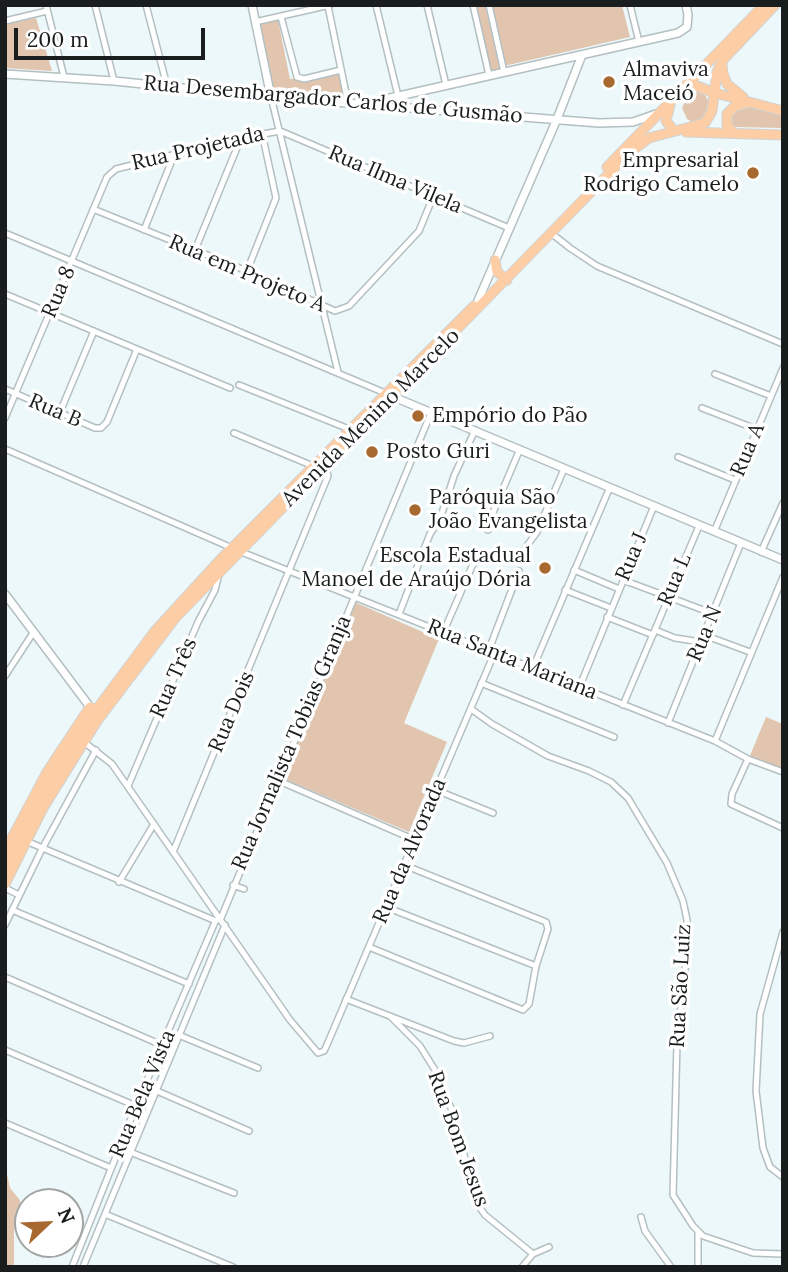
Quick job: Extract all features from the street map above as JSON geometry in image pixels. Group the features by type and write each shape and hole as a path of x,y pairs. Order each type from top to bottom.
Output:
{"main road":[{"name":"Avenida Menino Marcelo","path":"5,866 92,710 155,631 325,464 764,5"},
{"path":"754,103 729,86 723,74 722,61 775,5"},
{"name":"Avenida Menino Marcelo","path":"5,886 43,808 111,699 176,617 349,429 389,395 642,143 660,134 705,123 712,111 717,72 722,61"},
{"path":"689,83 715,93 783,111"},
{"path":"672,100 666,121 674,131 781,133"},
{"path":"733,133 727,125 727,114 734,107 754,103"},
{"path":"495,260 496,272 504,279"},
{"path":"5,851 52,765 92,710"},
{"path":"52,765 66,758"}],"street":[{"path":"95,5 114,81"},
{"path":"146,5 167,86"},
{"path":"252,5 271,97 338,373"},
{"path":"376,5 398,96"},
{"path":"427,5 446,85"},
{"path":"473,5 489,75"},
{"path":"489,5 505,72"},
{"path":"630,5 639,42"},
{"path":"361,104 678,33 687,27 686,5"},
{"path":"255,22 329,6 348,103"},
{"path":"5,20 46,8 64,77"},
{"path":"281,17 295,74 300,78 341,70"},
{"path":"477,303 582,55"},
{"name":"Rua Desembargador Carlos de Gusmão","path":"5,74 114,81 416,109 621,123 660,112"},
{"path":"412,93 411,101 416,109"},
{"name":"Rua Projetada","path":"116,169 262,133 280,131"},
{"name":"Rua Ilma Vilela","path":"280,131 509,228"},
{"path":"247,271 276,198 262,133"},
{"path":"195,250 241,138"},
{"path":"144,230 174,155"},
{"name":"Rua 8","path":"5,418 107,177 116,169"},
{"name":"Rua em Projeto A","path":"93,209 247,271 335,311 349,306 419,232 433,197"},
{"path":"5,233 783,560"},
{"path":"551,233 597,266 783,344"},
{"path":"5,294 230,388"},
{"path":"60,412 94,331"},
{"name":"Rua B","path":"5,389 95,428 101,428 107,422 136,349"},
{"name":"Rua A","path":"714,532 783,368"},
{"path":"715,374 771,396"},
{"path":"239,385 349,429"},
{"path":"702,408 756,429"},
{"name":"Rua Jornalista Tobias Granja","path":"218,920 431,413"},
{"path":"399,614 475,430"},
{"path":"234,433 313,466"},
{"name":"Rua Santa Mariana","path":"5,449 236,549 715,741 748,759 783,772"},
{"path":"488,530 520,449"},
{"path":"678,457 735,480"},
{"path":"290,571 328,476 325,464"},
{"path":"526,547 537,532 564,469"},
{"path":"533,670 610,487"},
{"path":"761,552 783,503"},
{"name":"Rua J","path":"579,688 654,506"},
{"name":"Rua L","path":"623,705 699,526"},
{"name":"Rua N","path":"668,723 741,543"},
{"path":"443,633 477,555"},
{"path":"574,570 619,589"},
{"name":"Rua Três","path":"128,786 198,622 215,590 220,571"},
{"name":"Rua Dois","path":"173,852 290,571"},
{"name":"Rua da Alvorada","path":"290,1020 315,1051 322,1052 471,709 519,572"},
{"path":"715,741 783,577"},
{"path":"623,580 713,614"},
{"path":"565,590 611,608"},
{"path":"5,594 92,710"},
{"path":"607,617 676,638 701,642"},
{"path":"5,676 33,632"},
{"path":"704,635 750,652"},
{"path":"481,683 614,737"},
{"name":"Rua São Luiz","path":"471,709 518,741 548,756 589,771 620,789 638,813 677,884 687,920 687,951 677,1043 671,1188 675,1201 698,1232"},
{"path":"84,742 108,759 218,920"},
{"path":"6,922 96,750"},
{"path":"748,759 732,794 731,804 783,828"},
{"path":"277,780 415,840"},
{"path":"436,790 493,813"},
{"path":"119,882 154,824"},
{"path":"26,841 119,882 218,920 225,925 290,1020 295,1012"},
{"path":"369,947 523,1010 529,1004 536,966 548,929 544,920 404,865"},
{"path":"233,885 244,889"},
{"path":"5,886 19,895"},
{"path":"386,907 536,966"},
{"path":"12,909 189,984"},
{"name":"Rua Bela Vista","path":"72,1267 136,1106 218,920"},
{"name":"Rua Bela Vista","path":"83,1267 225,925"},
{"path":"783,932 758,1027 757,1091 763,1149 770,1167 783,1177"},
{"path":"773,964 783,954"},
{"path":"5,976 164,1046"},
{"path":"346,999 454,1041 476,1041 490,1036"},
{"name":"Rua Bom Jesus","path":"391,1017 420,1046 435,1070 450,1108 478,1205 497,1226 533,1254"},
{"path":"181,1036 258,1068"},
{"path":"5,1050 136,1106"},
{"path":"160,1054 171,1058"},
{"path":"157,1091 249,1131"},
{"path":"5,1124 110,1171 118,1178"},
{"path":"130,1152 234,1193"},
{"path":"105,1214 233,1267"},
{"path":"641,1217 645,1231 671,1267"},
{"path":"698,1232 753,1253 783,1254"},
{"path":"698,1232 698,1267"},
{"path":"522,1267 533,1254 549,1247"}],"shaded area":[{"path":"476,5 485,5 500,70 491,72"},
{"path":"491,5 622,5 630,37 504,66"},
{"path":"36,18 52,71 5,68 5,24"},
{"path":"278,20 290,79 340,73 345,99 272,91 256,24"},
{"path":"697,89 709,102 708,111 704,118 692,122 687,119 682,108"},
{"path":"747,106 783,116 783,128 734,127 728,122 730,112"},
{"path":"352,601 439,639 404,723 447,742 409,832 282,778"},
{"path":"766,717 783,724 783,772 749,758"},
{"path":"5,1165 10,1188 14,1193 14,1267 5,1267"}],"place":[{"name":"Almaviva Maceió","path":"609,82"},
{"name":"Empresarial Rodrigo Camelo","path":"753,173"},
{"name":"Empório do Pão","path":"418,416"},
{"name":"Posto Guri","path":"372,452"},
{"name":"Paróquia São João Evangelista","path":"415,510"},
{"name":"Escola Estadual Manoel de Araújo Dória","path":"545,568"}]}
